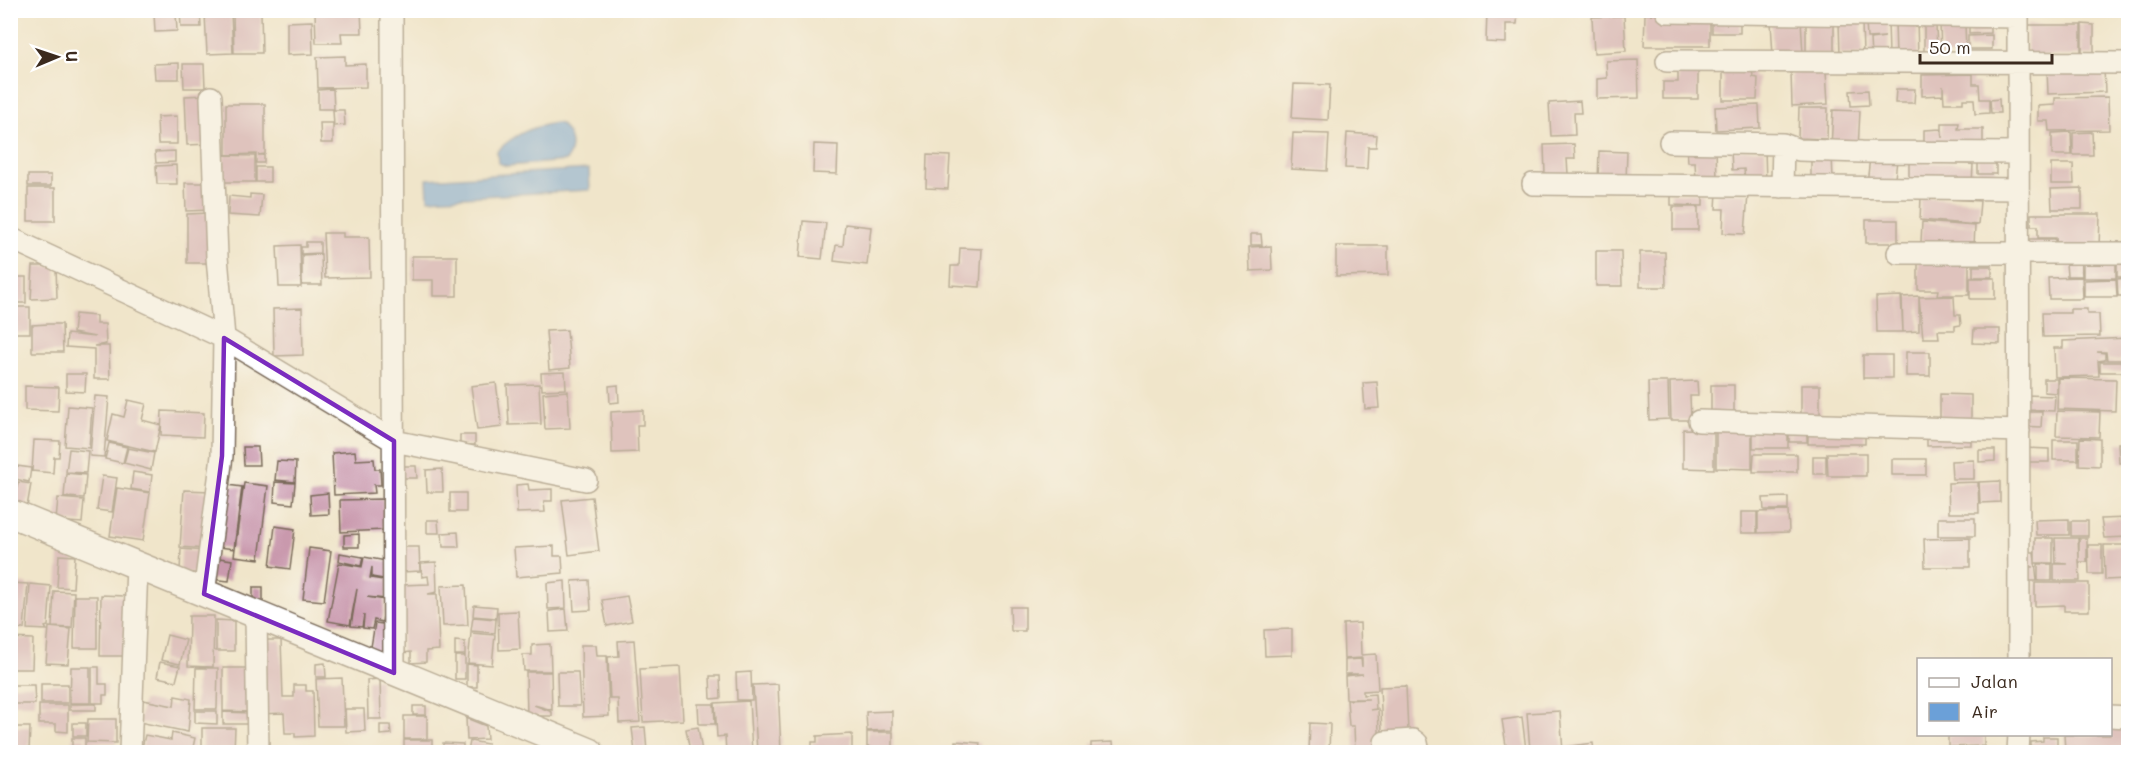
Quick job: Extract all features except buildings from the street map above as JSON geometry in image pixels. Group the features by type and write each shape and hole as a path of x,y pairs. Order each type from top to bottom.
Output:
{"main road":[{"path":"10,513 394,673 556,745 591,753"}],"street":[{"path":"392,10 394,673"},
{"path":"1667,12 2018,14 2016,189 2019,658"},
{"path":"1667,61 2128,63"},
{"path":"204,594 222,456 224,338 217,256 211,97"},
{"path":"1670,142 1784,144 1799,150 1862,153 2017,153"},
{"path":"1782,187 1784,144"},
{"path":"1533,184 2016,189"},
{"path":"10,238 224,338 394,441 586,480"},
{"path":"1898,254 2128,253"},
{"path":"1700,421 2019,431"},
{"path":"130,753 137,566"},
{"path":"256,615 258,753"},
{"path":"2112,716 2128,717"},
{"path":"2018,753 2019,736"},
{"path":"1385,742 1413,740 1417,743 1419,753"}],"highlighted area":[{"path":"224,338 394,441 394,673 204,594 222,456"}],"water":[{"path":"555,123 561,124 571,141 566,161 507,166 498,163 497,151 510,140 531,129"},
{"path":"589,169 590,190 428,199 427,179"}]}
